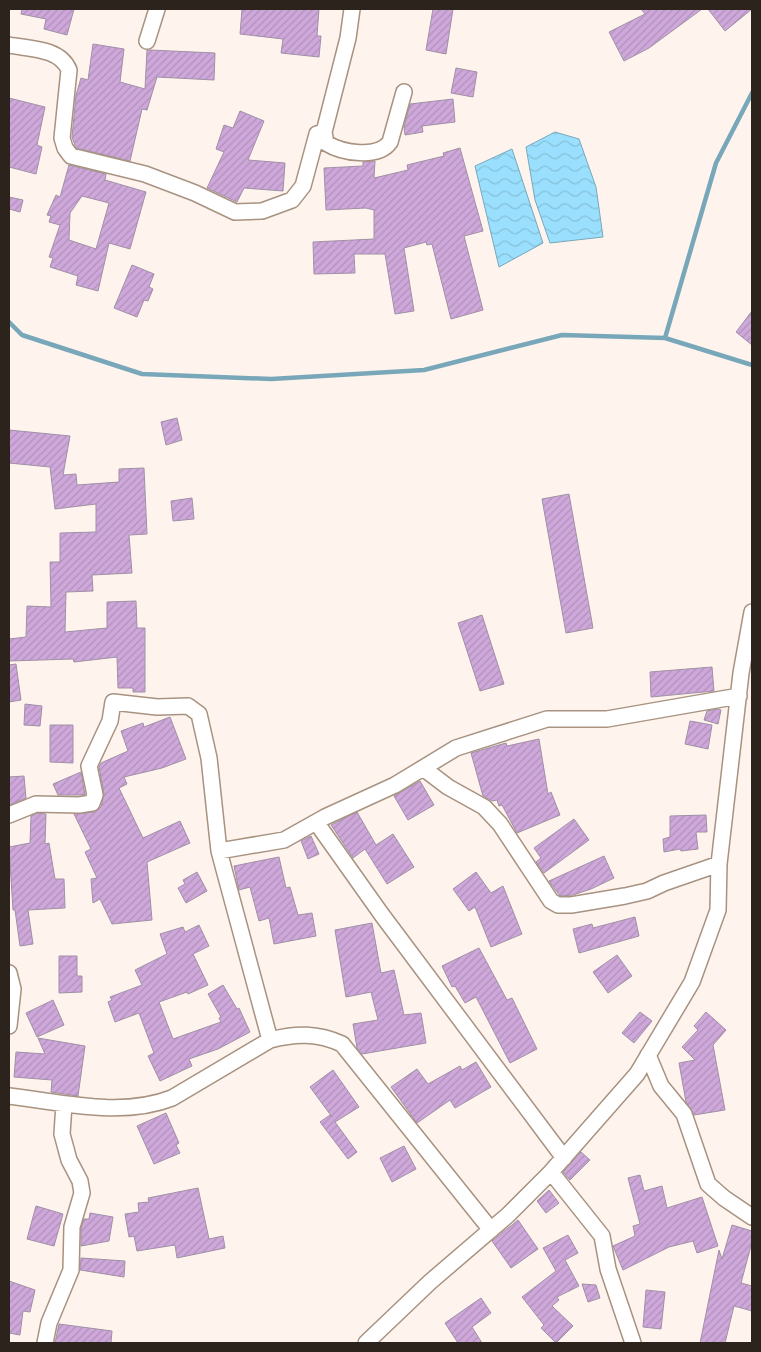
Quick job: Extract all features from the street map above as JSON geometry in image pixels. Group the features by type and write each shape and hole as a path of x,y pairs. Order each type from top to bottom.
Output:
{"street":[{"path":"147,41 157,9"},
{"path":"352,9 348,38 324,132 326,143 337,149 375,153 385,149 390,142 404,92"},
{"path":"9,45 47,52 59,56 66,62 69,70 62,138 71,156 145,174 195,193 235,212 262,211 292,200 303,186 317,134 324,132"},
{"path":"366,1343 430,1282 490,1230 564,1158 637,1074 692,982 718,910 719,864 739,696 747,675 752,612"},
{"path":"219,851 284,840 316,822 395,785 456,748 547,719 606,719 739,696"},
{"path":"9,815 36,804 79,806 92,803 95,795 89,766 110,721 113,702 157,707 188,706 199,714 209,758 219,851 270,1040"},
{"path":"423,768 448,787 484,807 500,824 551,901 558,905 598,901 647,891 664,883 719,864"},
{"path":"316,822 382,915 564,1158"},
{"path":"9,973 12,989 9,1026"},
{"path":"9,1096 64,1104 138,1107 157,1104 172,1098 270,1040 285,1036 308,1034 342,1044 490,1230"},
{"path":"648,1055 661,1086 684,1114 708,1184 724,1198 752,1217"},
{"path":"44,1343 54,1309 71,1270 72,1227 82,1193 80,1181 69,1160 62,1134 64,1104"},
{"path":"551,1172 602,1236 608,1269 633,1343"}],"water":[{"path":"555,132 579,139 596,187 603,237 550,243 535,200 526,147"},
{"path":"512,149 543,243 499,267 475,166"}],"building":[{"path":"22,9 74,9 67,35 44,29 46,19 21,14"},
{"path":"242,9 319,9 317,36 321,36 319,57 281,53 283,39 240,34"},
{"path":"433,9 453,9 446,54 426,50"},
{"path":"641,9 702,9 649,48 624,61 609,32 645,14"},
{"path":"708,9 752,9 725,31"},
{"path":"93,44 124,49 120,82 145,89 147,50 215,53 214,80 157,77 147,110 142,109 130,161 76,148 72,137 76,95 81,78 88,80"},
{"path":"456,68 477,72 473,97 451,93"},
{"path":"9,98 45,107 37,145 42,147 36,174 9,167"},
{"path":"453,99 455,122 422,126 423,132 405,135 404,127 410,104"},
{"path":"240,111 264,121 248,160 285,163 283,191 244,188 237,202 207,188 224,152 216,149 224,125 233,128"},
{"path":"460,148 483,231 464,236 483,310 451,319 432,244 427,245 426,242 404,248 414,311 395,314 385,254 354,254 355,273 314,274 313,242 374,239 374,210 366,208 326,210 324,168 363,166 363,162 375,161 374,178 408,170 407,165 444,156 443,153"},
{"path":"69,165 106,174 105,180 146,192 130,249 109,243 98,291 76,285 78,276 50,267 53,258 49,257 60,225 49,222 51,216 47,215 56,195 60,197","holes":["82,196 109,203 96,249 69,240 70,213"]},
{"path":"9,197 23,200 20,212 9,209"},
{"path":"132,265 154,274 149,287 153,289 148,301 144,300 137,317 114,308"},
{"path":"752,311 752,345 736,332"},
{"path":"177,418 182,440 166,445 161,422"},
{"path":"9,430 70,436 63,475 76,474 77,485 119,482 119,469 144,468 147,534 129,535 132,573 92,575 93,591 66,592 65,632 107,628 107,602 136,601 137,628 145,628 145,692 133,692 133,688 118,688 117,657 74,662 73,659 9,661 9,639 26,637 27,606 51,607 50,562 60,562 60,533 96,532 96,504 55,509 50,467 9,463"},
{"path":"569,494 593,628 566,633 542,499"},
{"path":"192,498 194,519 173,521 171,501"},
{"path":"482,615 504,684 480,691 458,623"},
{"path":"16,664 21,700 9,702 9,665"},
{"path":"712,667 714,691 651,697 650,672"},
{"path":"25,704 42,706 40,726 24,725"},
{"path":"721,710 718,724 704,720 707,711"},
{"path":"170,717 186,759 162,768 124,777 127,784 119,788 143,838 180,821 190,843 147,862 152,920 112,924 100,899 93,903 91,879 97,878 85,852 91,849 74,814 93,812 101,807 104,794 99,767 101,763 128,751 121,731 143,723 144,727"},
{"path":"690,721 712,725 708,749 685,744"},
{"path":"50,725 73,725 73,763 50,762"},
{"path":"539,739 548,794 551,792 560,815 517,833 502,805 499,806 497,800 492,801 483,796 471,753 506,743 507,746"},
{"path":"81,772 85,795 58,795 53,784"},
{"path":"24,776 26,798 9,805 9,777"},
{"path":"420,781 434,805 408,820 394,796"},
{"path":"357,812 376,845 393,834 414,867 387,884 365,849 353,858 331,825"},
{"path":"38,813 46,814 45,844 49,843 55,879 64,879 65,908 28,910 33,944 20,946 15,910 13,910 9,847 30,843 31,816"},
{"path":"706,815 707,832 696,832 698,849 681,851 680,849 664,852 663,839 670,837 670,816"},
{"path":"574,819 589,840 544,873 536,862 541,858 534,848"},
{"path":"311,836 319,854 308,859 301,841"},
{"path":"604,856 614,878 591,889 573,895 560,896 549,881"},
{"path":"279,857 286,888 290,887 298,915 312,913 316,936 274,944 269,918 259,921 250,887 239,890 234,866"},
{"path":"197,872 207,891 186,903 178,888 185,884 183,880"},
{"path":"476,872 491,893 503,886 522,934 491,947 475,907 469,911 453,889"},
{"path":"635,917 639,936 579,953 573,929 592,924 593,928"},
{"path":"372,923 381,973 394,970 404,1015 421,1013 426,1043 362,1054 357,1048 353,1024 378,1020 371,992 346,997 335,930"},
{"path":"199,925 209,946 193,954 208,985 188,994 187,992 159,1002 173,1039 221,1022 219,1018 221,1017 208,994 223,985 237,1009 239,1008 250,1032 218,1049 189,1059 192,1066 160,1081 148,1056 154,1053 139,1013 115,1022 108,1002 112,1000 110,997 142,985 135,970 167,954 160,934 183,927 185,932"},
{"path":"479,948 507,1000 512,998 537,1049 510,1063 476,997 465,1003 455,986 452,987 442,966"},
{"path":"617,955 632,976 608,993 593,972"},
{"path":"59,956 77,956 77,976 82,976 82,992 59,993"},
{"path":"53,1000 64,1025 37,1037 26,1013"},
{"path":"640,1012 652,1021 634,1043 622,1033"},
{"path":"706,1012 726,1030 713,1045 725,1110 694,1115 686,1102 679,1063 695,1060 682,1047 698,1030 694,1026"},
{"path":"38,1038 85,1046 78,1096 51,1092 52,1080 14,1077 16,1052 45,1054"},
{"path":"476,1062 491,1087 455,1108 450,1100 417,1123 391,1087 417,1069 428,1084 460,1066 462,1070"},
{"path":"333,1070 359,1107 335,1122 357,1152 348,1159 320,1122 330,1115 332,1117 310,1087"},
{"path":"166,1113 179,1143 176,1145 180,1153 154,1164 137,1126"},
{"path":"404,1146 416,1169 392,1182 380,1158"},
{"path":"581,1152 590,1160 570,1180 563,1172"},
{"path":"640,1175 644,1191 662,1186 667,1208 702,1197 718,1246 697,1253 693,1241 669,1247 623,1270 613,1246 635,1236 633,1226 640,1224 628,1178"},
{"path":"198,1188 209,1239 223,1236 225,1248 177,1258 175,1245 137,1251 134,1236 129,1237 125,1214 139,1212 138,1203 149,1202 148,1198"},
{"path":"549,1190 559,1203 546,1213 537,1201"},
{"path":"36,1206 63,1214 54,1246 27,1239"},
{"path":"90,1213 113,1217 109,1241 81,1246 81,1228 84,1219 89,1219"},
{"path":"518,1220 538,1249 511,1268 492,1241"},
{"path":"732,1225 752,1231 752,1242 741,1283 752,1286 752,1311 734,1306 725,1343 700,1343 719,1250 722,1259"},
{"path":"568,1235 578,1253 565,1260 579,1286 557,1297 559,1300 552,1306 573,1326 556,1343 541,1328 544,1325 522,1297 556,1271 543,1248"},
{"path":"81,1258 125,1261 124,1277 80,1270"},
{"path":"9,1281 35,1290 30,1312 23,1311 20,1335 9,1333"},
{"path":"582,1284 596,1285 600,1298 588,1302"},
{"path":"646,1290 665,1292 661,1329 643,1327"},
{"path":"481,1298 491,1313 472,1327 482,1343 458,1343 445,1323"},
{"path":"59,1324 112,1331 111,1343 55,1343"}],"waterway":[{"path":"665,338 716,163 752,93"},
{"path":"9,322 22,335 142,374 271,379 424,370 562,335 665,338 752,365"}]}
